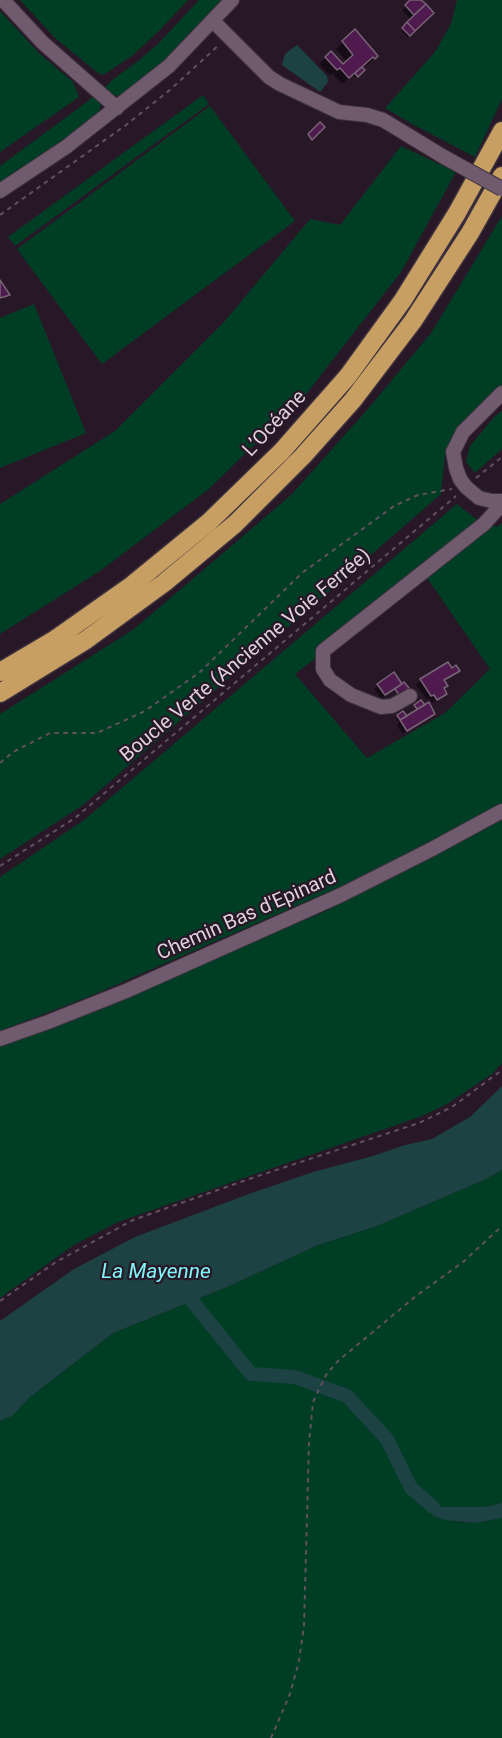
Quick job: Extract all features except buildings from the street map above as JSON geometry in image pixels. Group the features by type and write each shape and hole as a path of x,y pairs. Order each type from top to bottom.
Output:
{"highway":[{"name":"L’Océane","path":"0,672 54,640 140,579 209,522 282,451 348,376 403,300 457,213 502,131"},
{"name":"L’Océane","path":"0,693 77,646 164,584 235,524 303,456 353,399 413,321 470,233 502,176"}],"street":[{"path":"3,0 43,43 117,108"},
{"path":"0,191 66,147 170,66 232,0"},
{"path":"213,21 269,77 280,84 339,112 367,115 383,120 502,189"},
{"path":"502,393 463,432 453,452 460,479 466,487 479,498 502,502"},
{"path":"410,696 392,706 381,707 351,695 330,680 323,669 323,651 484,524 502,502"},
{"name":"Chemin Bas d'Epinard","path":"0,1039 126,991 298,915 412,860 502,811"}],"path":[{"path":"0,215 126,125 171,89 229,37"},
{"name":"Boucle Verte (Ancienne Voie Ferrée)","path":"0,866 75,818 502,457"},
{"path":"0,763 13,752 50,733 97,733 146,711 200,672 302,573 394,506 418,495 466,487"},
{"path":"0,1301 56,1262 133,1220 419,1123 452,1107 502,1070"},
{"path":"271,1738 290,1694 299,1661 302,1637 309,1443 313,1402 323,1381 338,1361 417,1296 463,1262 502,1226"}],"green space":[{"path":"20,0 188,0 132,56 103,75 55,38"},
{"path":"199,0 224,0 167,60 122,95 115,96 104,89 159,43"},
{"path":"457,0 502,0 502,99 475,157 385,108 435,52 451,24"},
{"path":"0,11 40,54 73,82 79,97 0,152"},
{"path":"96,95 101,104 98,115 94,119 0,185 0,166"},
{"path":"203,95 209,104 15,246 8,237"},
{"path":"210,106 295,221 102,364 17,249"},
{"path":"401,146 456,172 401,272 307,393 209,489 100,571 0,634 0,504 115,431 224,322 310,219 340,225"},
{"path":"502,216 502,384 456,429 445,456 441,494 83,805 0,859 0,714 134,629 291,495 367,410 431,333"},
{"path":"34,304 86,433 0,468 0,318"},
{"path":"502,411 502,449 475,473 466,462 470,446 494,417"},
{"path":"457,504 476,519 497,527 502,523 502,803 371,873 93,995 0,1031 0,877 84,820","holes":["425,575 490,669 445,713 367,758 295,674"]},
{"path":"502,820 502,1063 492,1074 447,1104 422,1116 118,1222 74,1245 0,1298 0,1044 115,1001 328,910"},
{"path":"502,1170 502,1503 484,1507 433,1507 433,1516 475,1523 502,1518 502,1738 0,1738 0,1421 12,1416 30,1397 113,1333 227,1287 318,1245 377,1226"}],"water":[{"path":"297,45 327,76 328,82 320,92 282,65 285,54"},
{"name":"La Mayenne","path":"502,1086 502,1170 377,1226 318,1245 227,1287 113,1333 30,1397 12,1416 0,1421 0,1321 74,1269 135,1237 246,1195 313,1172 432,1139 470,1117"},
{"path":"502,1503 502,1518 475,1523 446,1520 433,1516 431,1510 433,1507 484,1507"}],"waterway":[{"path":"192,1301 251,1374 295,1377 347,1396 387,1439 411,1488 433,1507"}]}
